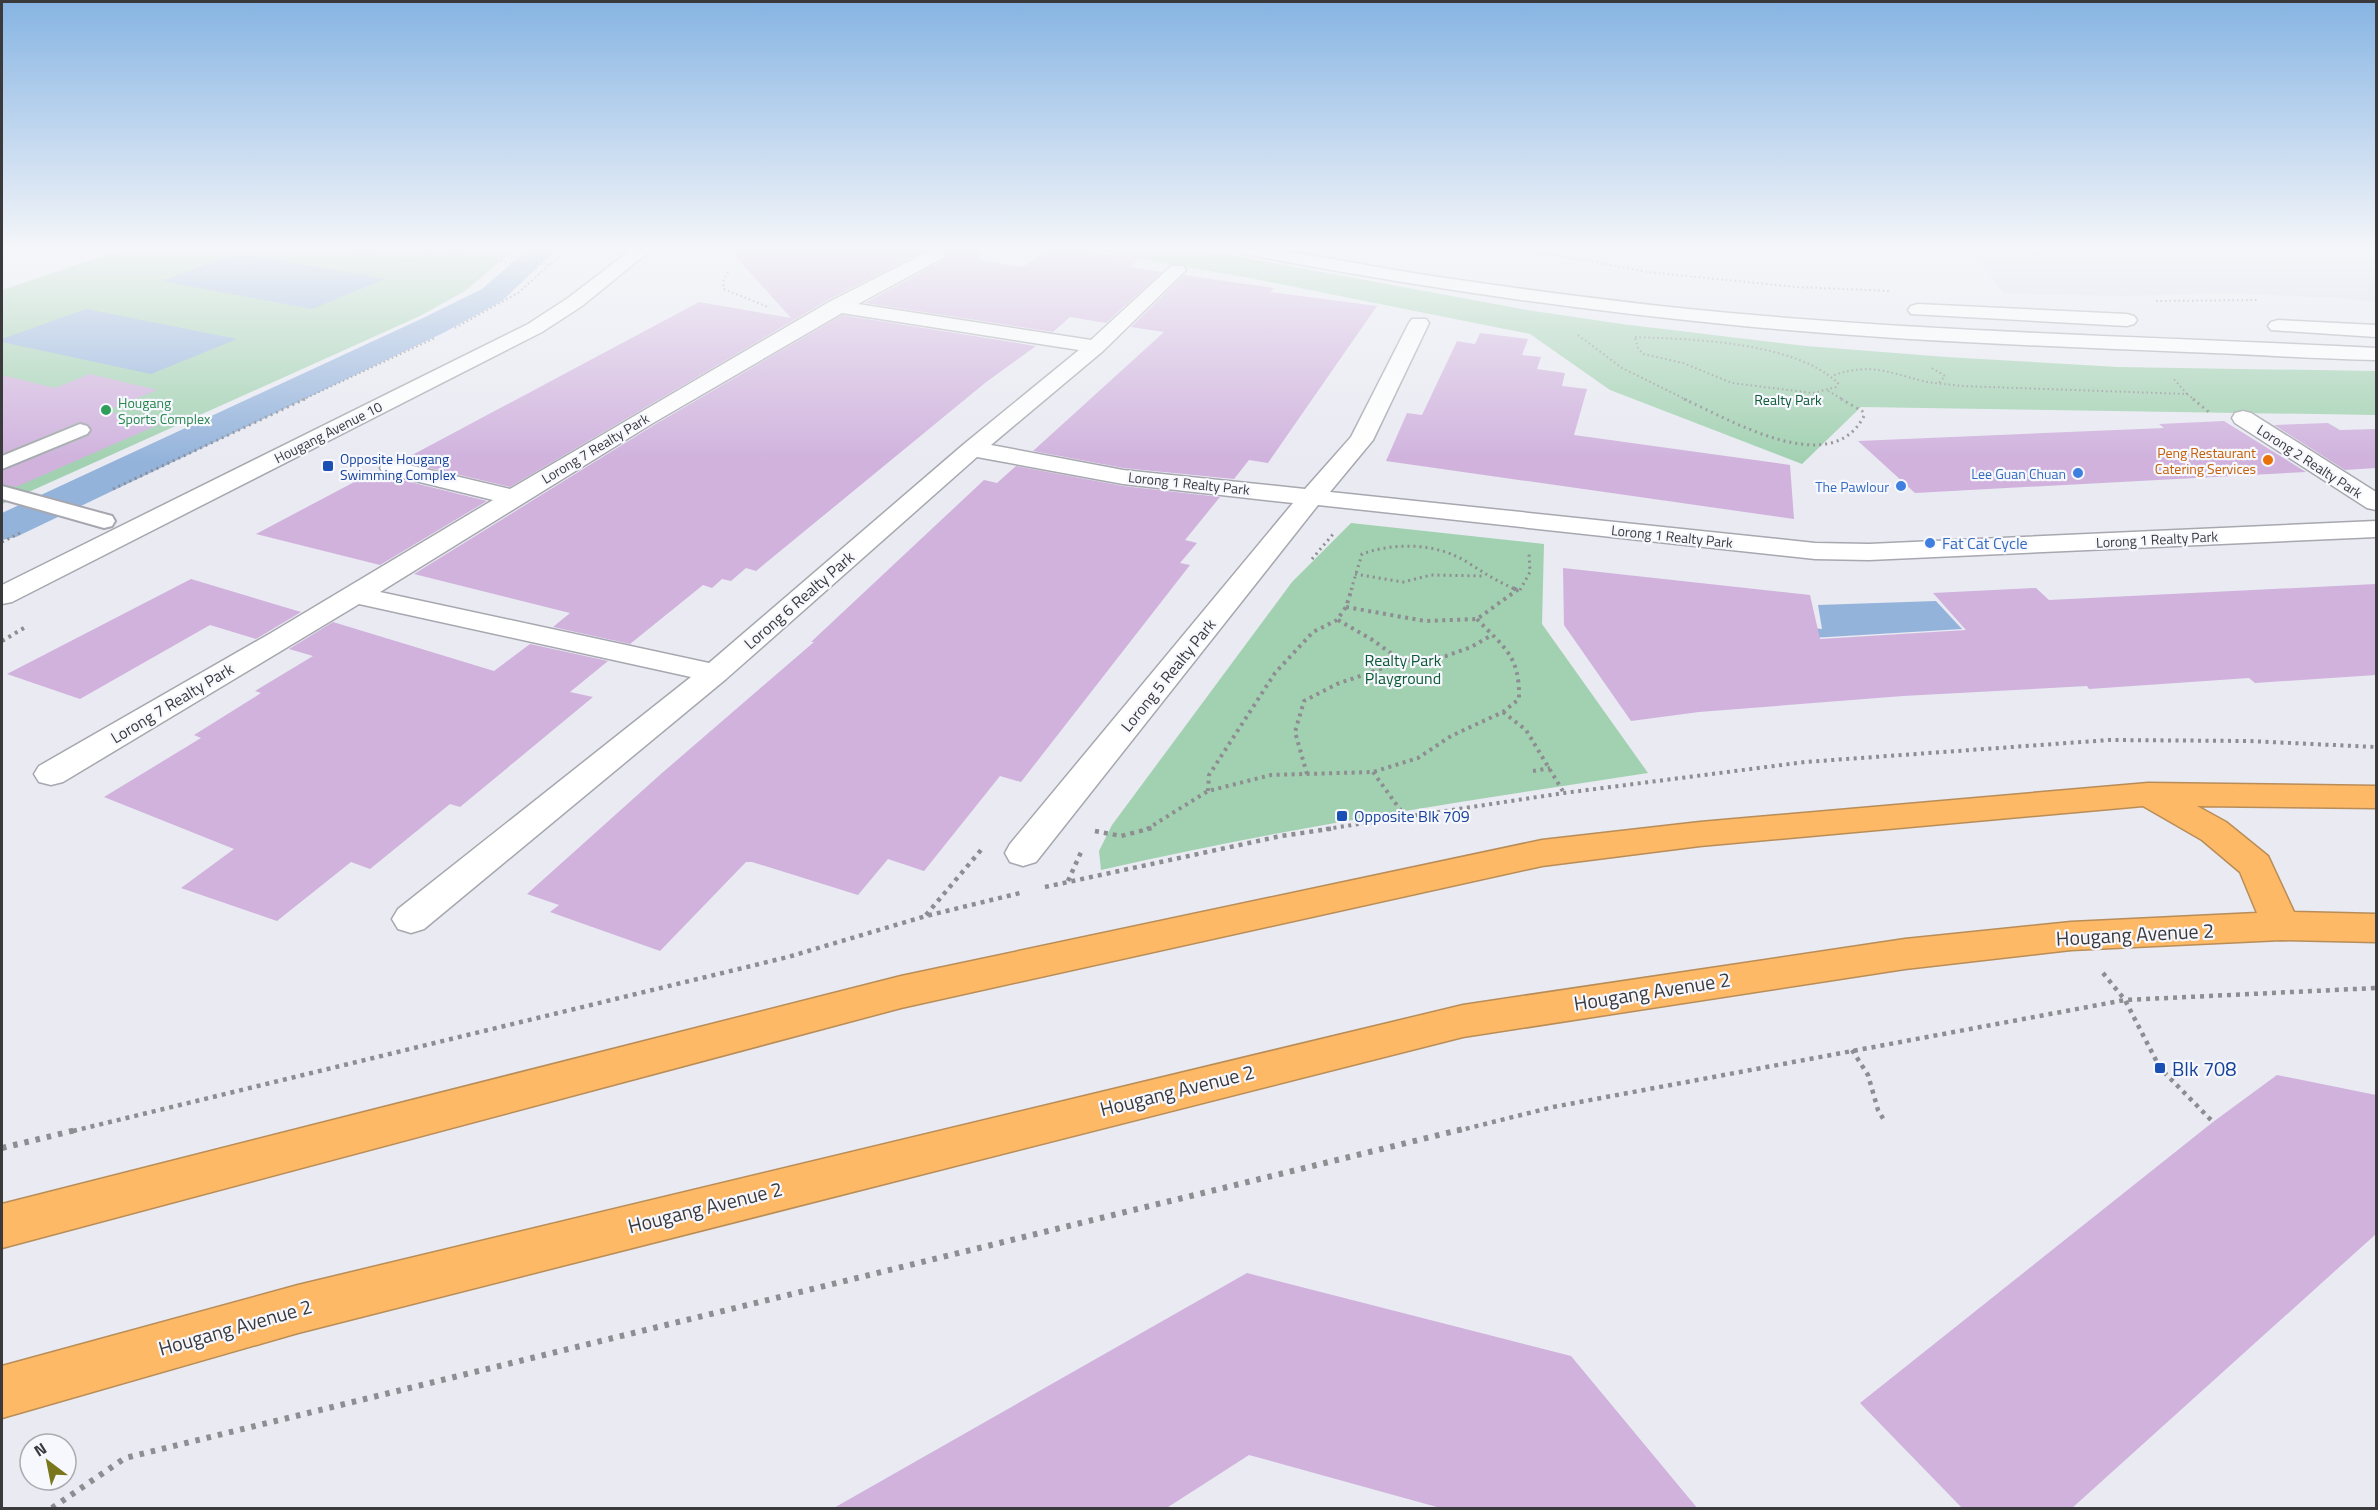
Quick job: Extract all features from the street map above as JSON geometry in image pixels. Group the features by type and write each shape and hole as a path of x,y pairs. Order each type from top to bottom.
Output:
{"highway":[{"path":"2148,794 2214,831 2255,865 2281,926"},
{"path":"2,1226 901,992 1542,853 1700,834 2148,794 2376,797"},
{"name":"Hougang Avenue 2","path":"2,1392 298,1309 1463,1021 1593,999 1905,954 2071,936 2281,926 2376,928"}],"street":[{"name":"Hougang Avenue 10","path":"2,572 516,319"},
{"name":"Hougang Avenue 10","path":"2,596 549,319"},
{"path":"924,319 1096,346"},
{"name":"Lorong 6 Realty Park","path":"411,920 715,673 1124,319"},
{"path":"1755,319 1816,326 2021,339 2189,344 2376,354"},
{"path":"2136,319 2149,320"},
{"name":"Lorong 7 Realty Park","path":"51,774 356,595 512,497 811,321"},
{"name":"Lorong 5 Realty Park","path":"1023,853 1312,496 1361,440 1419,323"},
{"path":"2263,325 2376,331"},
{"name":"Lorong 2 Realty Park","path":"2243,418 2376,503"},
{"name":"Lorong 1 Realty Park","path":"972,449 1123,477 1783,548 1869,552 2376,529"},
{"path":"392,468 512,497"},
{"path":"356,595 715,673"}],"lane":[{"path":"2,464 80,430"},
{"path":"2,492 104,521"}],"path":[{"path":"451,330 470,319"},
{"path":"805,319 811,321"},
{"path":"1572,331 1586,339 1608,360 1645,382 1760,432 1800,443 1815,446 1840,440 1862,423 1864,416 1862,411 1828,391"},
{"path":"2,542 441,335"},
{"path":"1635,338 1643,354 1683,363 1732,383 1806,392 1828,391 1839,383 1834,375 1853,369 1873,367 1939,383 2187,394"},
{"path":"1927,367 1944,374 1945,379 1939,383"},
{"path":"1894,371 1900,369"},
{"path":"2167,371 2187,394 2206,410"},
{"path":"1208,791 1209,775 1275,673 1313,632 1337,620 1346,607 1354,574 1362,554 1378,547 1408,546 1444,552 1467,562 1485,576 1519,591"},
{"path":"1346,607 1425,621 1477,619 1519,591 1530,572 1528,550"},
{"path":"1354,574 1403,582 1431,575 1485,576"},
{"path":"1089,840 1095,831 1121,836 1151,828 1208,791 1271,775 1373,772 1418,758 1451,736 1503,712 1519,699 1521,678 1514,655 1477,619"},
{"path":"1337,620 1371,639 1403,661"},
{"path":"1307,774 1294,732 1304,701 1337,684 1403,661 1446,656 1472,647 1492,635"},
{"path":"1503,712 1526,730 1564,793"},
{"path":"1533,771 1551,768"},
{"path":"1373,772 1404,816"},
{"path":"1068,882 1083,849"},
{"path":"52,1509 125,1458 1553,1107 2125,1000 2376,988"},
{"path":"2125,1000 2160,1068 2213,1122"},
{"path":"1852,1050 1868,1075 1878,1110 1884,1120"}],"green space":[{"path":"2,319 412,319 2,504"},
{"name":"Realty Park","path":"1457,319 1591,319 1806,346 2118,367 2376,371 2376,415 1861,407 1802,464 1610,390 1530,334"},
{"name":"Realty Park Playground","path":"1351,523 1544,544 1542,624 1648,773 1305,828 1101,870 1099,851 1112,825 1292,582"}],"water":[{"path":"57,319 139,319 237,339 151,374 2,342 2,339"},
{"path":"1936,601 1962,629 1763,641 1744,621 1822,629 1818,605"}],"building":[{"path":"666,319 795,319 510,487 401,461"},
{"path":"834,319 870,319 1036,346 985,383 756,571 746,568 731,581 722,579 712,588 703,585 630,644 553,627 570,613 414,574 654,425"},
{"path":"972,319 1067,319 1053,332"},
{"path":"1085,319 1110,319 1106,323"},
{"path":"1139,319 1368,319 1268,463 1249,460 1234,479 1123,468 1033,451 1164,332 1131,327"},
{"path":"1480,333 1528,339 1522,355 1541,357 1537,369 1565,373 1562,386 1587,389 1574,435 1790,465 1794,519 1386,461 1407,413 1422,415 1457,341 1475,344"},
{"path":"90,374 157,390 105,411 160,424 16,487 2,484 2,471 88,436 92,430 88,424 79,422 2,454 2,375 55,388"},
{"path":"2224,421 2306,472 1915,493 1858,441 2164,428 2159,424"},
{"path":"2328,423 2340,430 2376,429 2376,468 2345,470 2274,425"},
{"path":"1016,466 1123,486 1220,497 1185,540 1197,543 1180,563 1190,565 1021,782 1000,776 924,871 888,859 858,895 746,862 660,951 550,912 559,905 527,894 662,773 814,642 811,642 984,480 997,483"},
{"path":"380,472 382,475 487,501 380,565 256,534 360,479 366,480"},
{"path":"1563,568 1810,595 1820,639 1966,630 1933,593 2036,588 2049,600 2376,584 2376,675 2255,683 2249,678 2089,689 2087,686 1903,696 1699,712 1631,721 1564,625"},
{"path":"191,579 301,612 256,639 210,625 80,699 7,674"},
{"path":"333,622 494,671 530,644 608,661 570,692 593,697 460,807 450,804 370,869 351,862 277,921 181,888 234,849 104,797 201,738 194,735 261,693 255,691 313,656 289,649"},
{"path":"2277,1075 2376,1095 2376,1234 2071,1509 1963,1509 1860,1403 2213,1122"},
{"path":"1247,1273 1571,1356 1698,1509 1444,1509 1249,1455 1165,1509 832,1509"}],"waterway":[{"path":"2,528 445,319"}],"place":[{"name":"Hougang Sports Complex","path":"106,410"},
{"name":"Peng Restaurant Catering Services","path":"2268,460"},
{"name":"Opposite Hougang Swimming Complex","path":"328,466"},
{"name":"Lee Guan Chuan","path":"2078,473"},
{"name":"The Pawlour","path":"1901,486"},
{"name":"Fat Cat Cycle","path":"1930,543"},
{"name":"Opposite Blk 709","path":"1342,816"},
{"name":"Blk 708","path":"2160,1068"}]}
